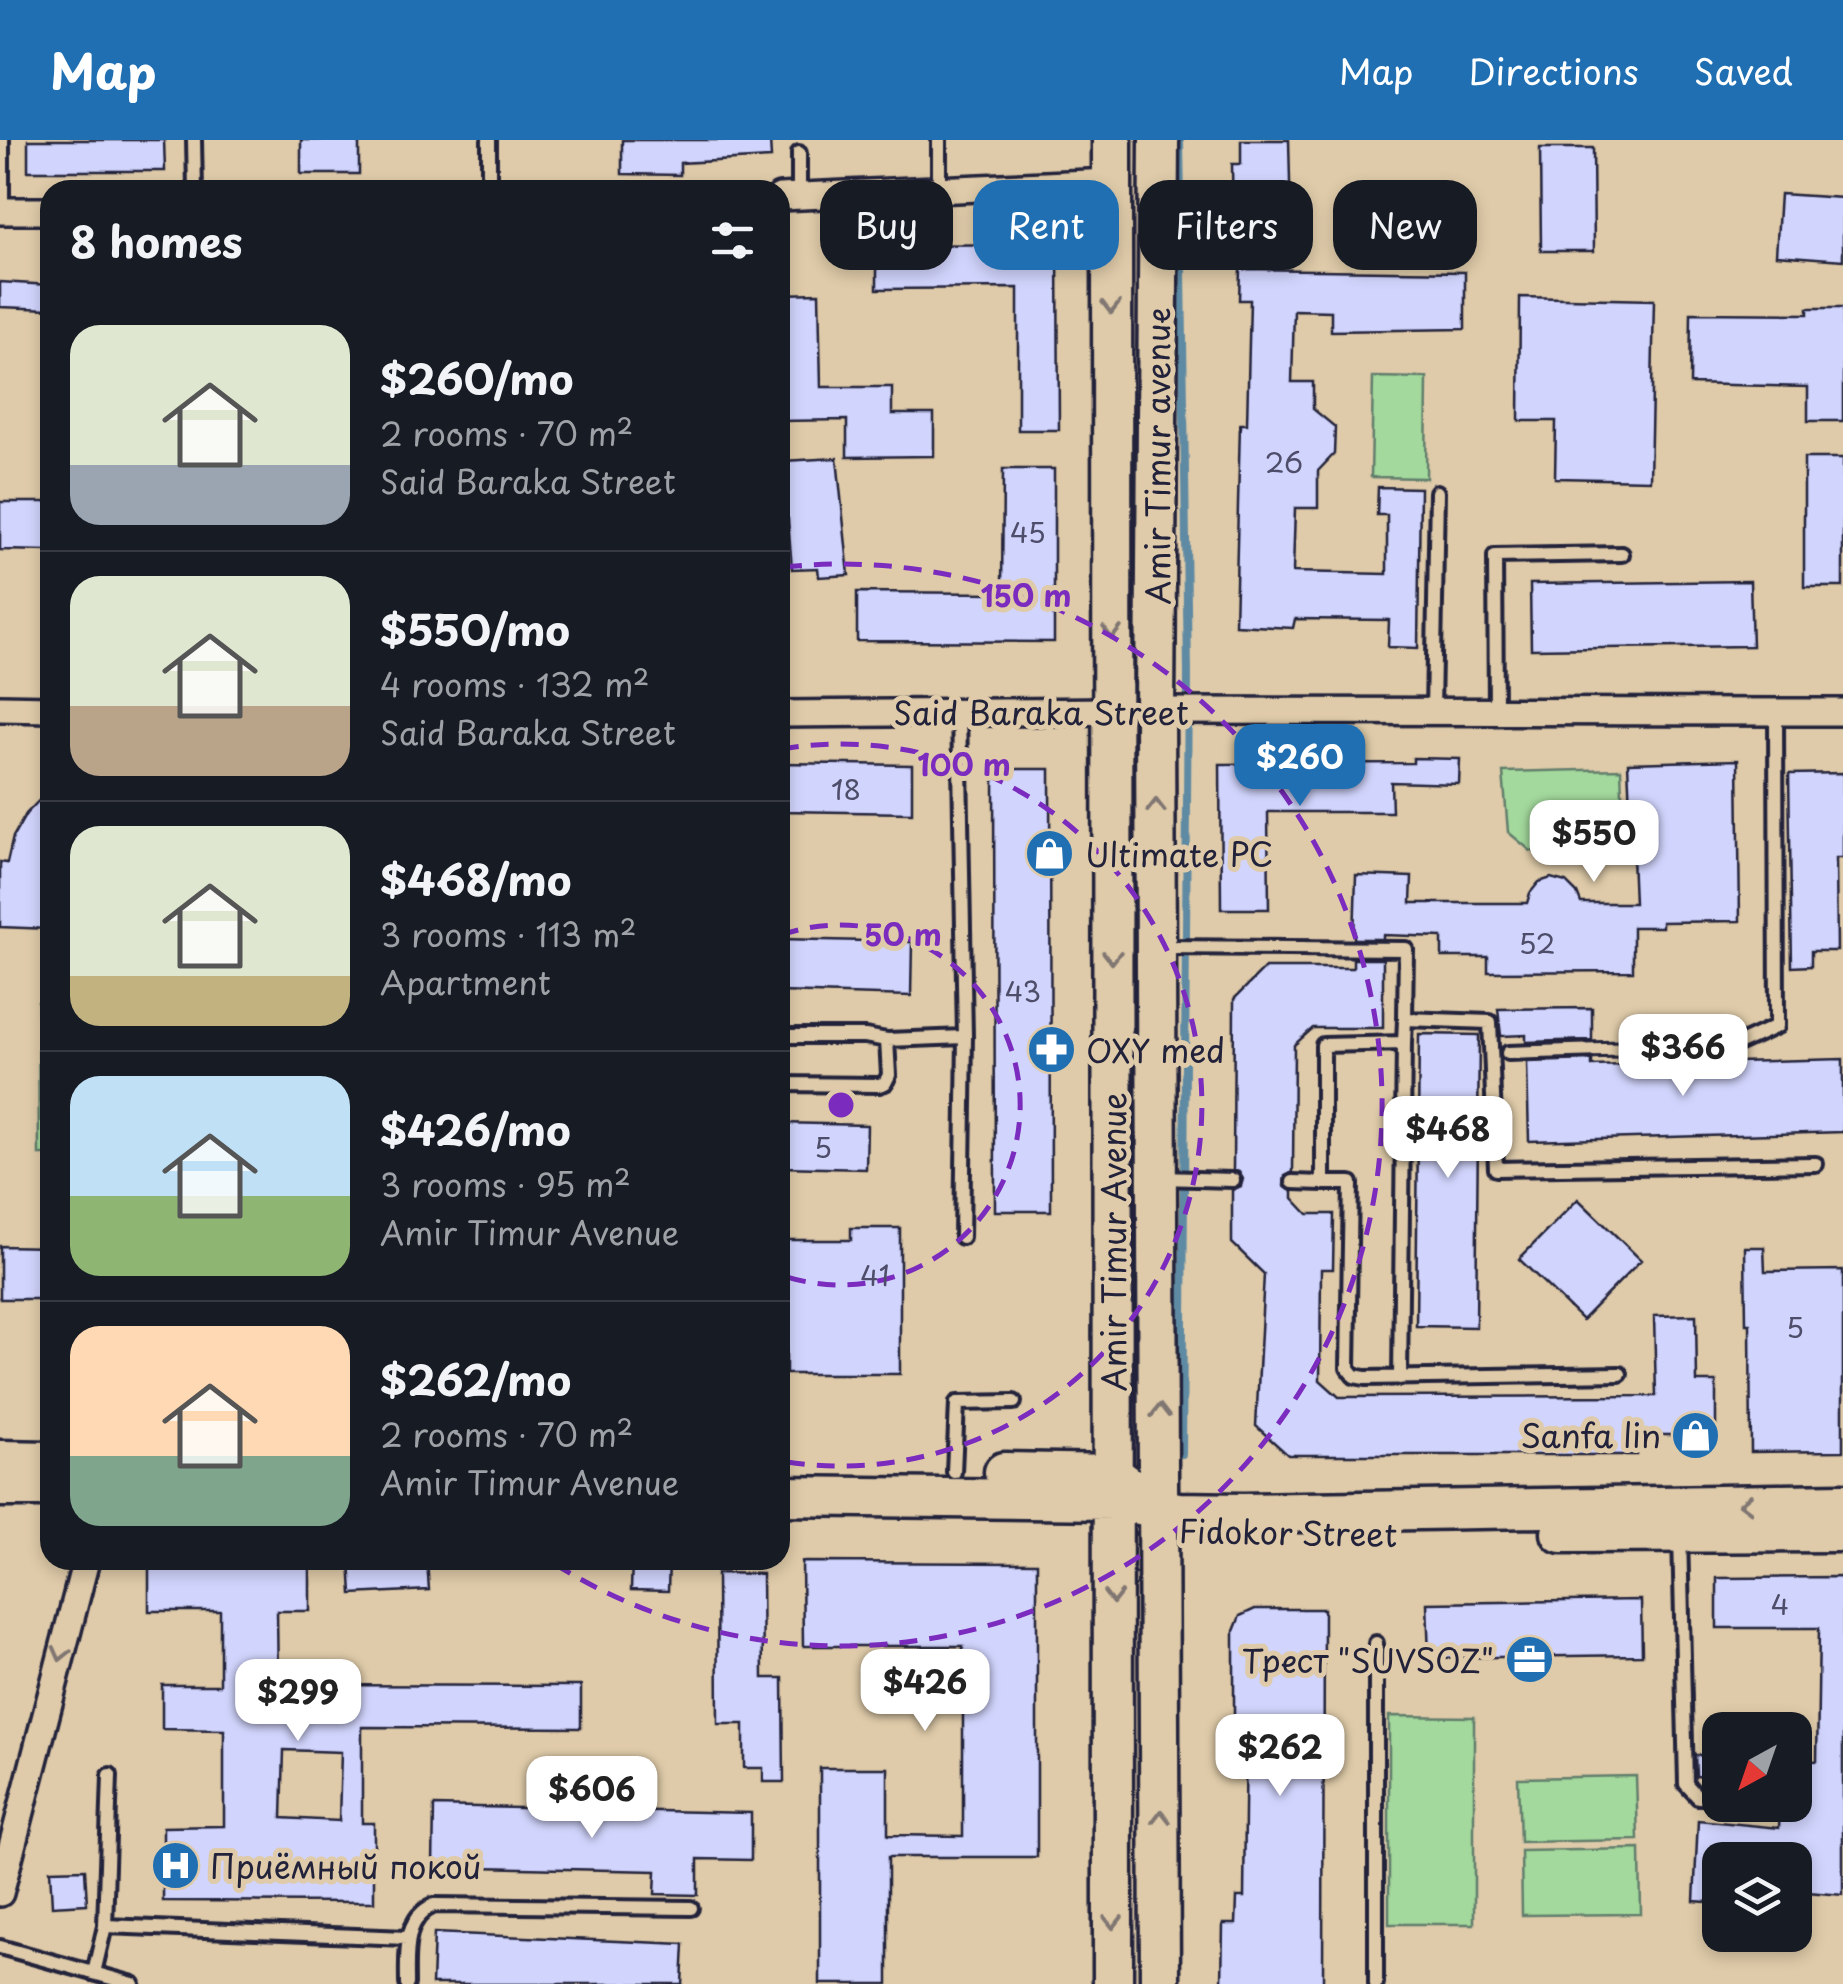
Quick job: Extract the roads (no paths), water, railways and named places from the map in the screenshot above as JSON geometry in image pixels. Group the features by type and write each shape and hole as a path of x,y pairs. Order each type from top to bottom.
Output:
{"main road":[{"name":"Amir Timur Avenue","path":"1111,180 1112,140"},
{"name":"Amir Timur avenue","path":"1159,140 1159,180"},
{"name":"Amir Timur Avenue","path":"1111,270 1113,1984"},
{"name":"Amir Timur avenue","path":"1156,711 1159,270"},
{"name":"Said Baraka Street","path":"1112,711 1156,711"},
{"name":"Amir Timur Avenue","path":"1156,711 1176,1179 1161,1519 1160,1984"},
{"path":"0,1460 40,1461"},
{"path":"790,1474 954,1472 1113,1487"},
{"path":"0,1487 40,1487"},
{"path":"790,1496 1113,1487"},
{"name":"Fidokor Street","path":"1113,1487 1161,1519 1680,1533 1843,1532"},
{"name":"Fidokor Street","path":"1161,1519 1178,1512 1843,1503"}],"street":[{"path":"790,197 820,196"},
{"path":"1,211 40,211"},
{"path":"0,708 40,709"},
{"name":"Said Baraka Street","path":"790,714 1112,711"},
{"name":"Said Baraka Street","path":"1156,711 1843,712"},
{"path":"0,1893 83,1570"}],"lane":[{"path":"1,211 2,140"},
{"path":"194,140 195,180"},
{"path":"488,140 489,180"},
{"path":"939,140 940,180"},
{"path":"790,197 798,153"},
{"path":"1433,711 1437,492"},
{"path":"1496,712 1495,556 1622,554"},
{"path":"960,710 965,1038 962,1237"},
{"path":"1508,1053 1733,1046 1776,1026 1776,712"},
{"path":"1166,947 1406,949 1400,1378"},
{"path":"1405,1019 1490,1022 1496,1168 1816,1164"},
{"path":"790,1036 965,1038"},
{"path":"790,1084 886,1083 887,1040"},
{"path":"1324,1182 1323,1044 1404,1043"},
{"path":"1176,1179 1232,1180"},
{"path":"1293,1182 1351,1183 1348,1368 1354,1376 1620,1374"},
{"path":"954,1472 957,1403 1014,1402"},
{"path":"1680,1533 1686,1784 1702,1797"},
{"path":"1376,1643 1376,1984"},
{"path":"94,1973 105,1926 110,1776"},
{"path":"407,1984 407,1938 422,1910 434,1905 691,1908"},
{"path":"105,1926 407,1938"},
{"path":"0,1948 133,1984"}],"waterway":[{"path":"1180,140 1188,673 1182,1454"}],"place":[{"name":"Ultimate PC","path":"1050,854"},
{"name":"OXY med","path":"1051,1050"},
{"name":"Sanfa lin","path":"1696,1435"},
{"name":"Трест \"SUVSOZ\"","path":"1529,1660"},
{"name":"Приёмный покой","path":"175,1866"}]}
